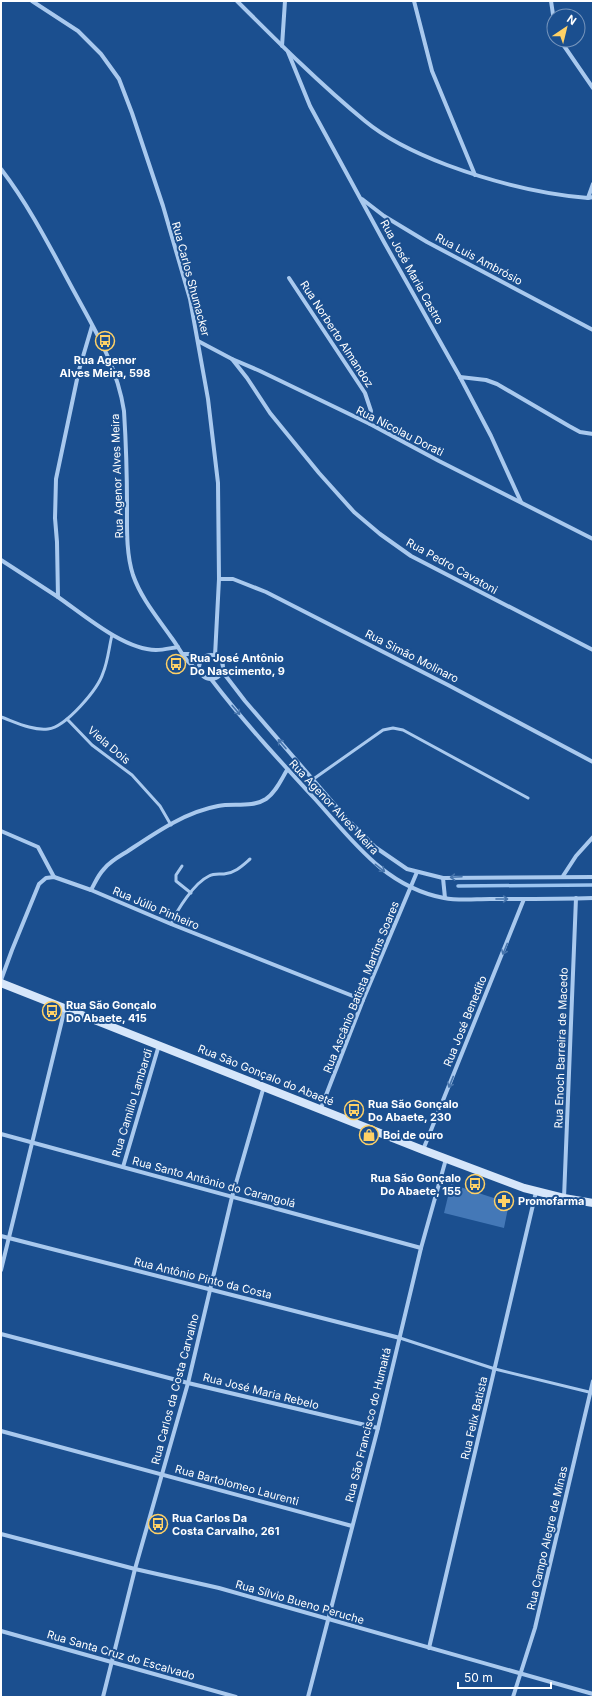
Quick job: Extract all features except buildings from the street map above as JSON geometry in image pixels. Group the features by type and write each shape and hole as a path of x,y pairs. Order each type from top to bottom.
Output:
{"street":[{"name":"Rua Carlos Shumacker","path":"32,1 78,31 107,62 119,79 163,206 190,299 208,399 218,483 219,579 215,656"},
{"path":"237,1 288,52 365,121 380,132 416,153 475,175 540,192 588,198 593,197"},
{"path":"282,46 285,1"},
{"path":"414,1 432,72 475,175"},
{"path":"566,48 593,88"},
{"name":"Rua José Maria Castro","path":"288,52 310,106 460,377 491,436 521,502"},
{"name":"Rua Agenor Alves Meira","path":"1,170 51,249 109,357 121,394 126,436 127,533 129,559 133,574 139,589 154,614 188,663 200,671"},
{"path":"588,198 593,184"},
{"name":"Rua Luis Ambrósio","path":"360,197 384,216 427,242 593,330"},
{"name":"Rua Norberto Almandoz","path":"289,278 365,393 371,411 370,424"},
{"path":"58,597 55,518 56,479 79,370 92,326"},
{"name":"Rua Nicolau Dorati","path":"198,341 232,359 370,424 439,461 593,539"},
{"name":"Rua Pedro Cavatoni","path":"232,359 247,378 270,413 319,473 354,512 380,534 411,556 593,650"},
{"path":"460,377 486,380 497,384 580,432 593,434"},
{"path":"1,560 127,643 144,649 157,650 178,647"},
{"name":"Rua Simão Molinaro","path":"219,579 233,579 266,592 448,685 593,762"},
{"path":"183,654 189,654 201,660"},
{"path":"207,656 215,656 222,664 222,671 220,675 211,679 204,677 200,671 201,660 207,656"},
{"name":"Rua Agenor Alves Meira","path":"222,671 244,701 347,819 375,847 407,869 443,878 593,877"},
{"name":"Rua Agenor Alves Meira","path":"211,679 287,770 315,799 342,831 370,860 392,877 412,887 445,898 593,898"},
{"path":"91,890 99,875 110,863 170,825 202,810 219,806 256,803 264,800 272,794 287,770"},
{"path":"1,831 38,847 54,878 46,878 39,884 1,981"},
{"path":"563,876 576,856 593,838"},
{"name":"Rua Ascânio Batista Martins Soares","path":"321,1108 363,1000 412,887 417,872"},
{"name":"Rua Júlio Pinheiro","path":"54,878 91,890 171,924 363,1000"},
{"path":"443,878 445,898"},
{"name":"Rua Enoch Barreira de Macedo","path":"564,1198 576,898"},
{"name":"Rua José Benedito","path":"423,1150 524,899"},
{"name":"Rua São Gonçalo do Abaeté","path":"1,981 423,1150 536,1192 593,1203"},
{"path":"1,1270 65,1007"},
{"name":"Rua Camillo Lambardi","path":"123,1167 159,1044"},
{"name":"Rua Carlos da Costa Carvalho","path":"103,1697 135,1569 188,1383 232,1197 264,1086"},
{"name":"Rua Santo Antônio do Carangolá","path":"1,1134 422,1248"},
{"name":"Rua São Francisco do Humaitá","path":"308,1697 446,1158"},
{"name":"Rua Felix Batista","path":"429,1648 536,1192"},
{"name":"Rua Antônio Pinto da Costa","path":"1,1236 400,1338"},
{"name":"Rua José Maria Rebelo","path":"1,1334 188,1383 378,1428"},
{"name":"Rua Campo Alegre de Minas","path":"513,1697 535,1628 592,1393 593,1381"},
{"name":"Rua Bartolomeo Laurenti","path":"1,1431 162,1473 352,1526"},
{"name":"Rua Sílvio Bueno Peruche","path":"1,1534 135,1569 219,1588 593,1694"},
{"name":"Rua Santa Cruz do Escalvado","path":"1,1631 236,1697"}],"lane":[{"path":"1,717 35,728 48,729 56,727 67,719 95,689 100,681 112,634"},
{"name":"Viela Dois","path":"67,719 92,745 132,775 160,806 170,825"},
{"path":"312,780 383,730 393,728 403,730 528,798"},
{"path":"171,924 191,893 209,876 234,871 241,868 250,859"},
{"path":"182,866 176,875 176,881 191,893"},
{"path":"400,1338 494,1369 592,1393"}],"waterway":[{"path":"458,886 593,885"}],"place":[{"name":"Rua Agenor Alves Meira, 598","path":"105,341"},
{"name":"Rua José Antônio Do Nascimento, 9","path":"176,664"},
{"name":"Rua São Gonçalo Do Abaete, 415","path":"52,1011"},
{"name":"Rua São Gonçalo Do Abaete, 230","path":"354,1110"},
{"name":"Boi de ouro","path":"369,1135"},
{"name":"Rua São Gonçalo Do Abaete, 155","path":"475,1184"},
{"name":"Promofarma","path":"504,1201"},
{"name":"Rua Carlos Da Costa Carvalho, 261","path":"158,1524"}]}
